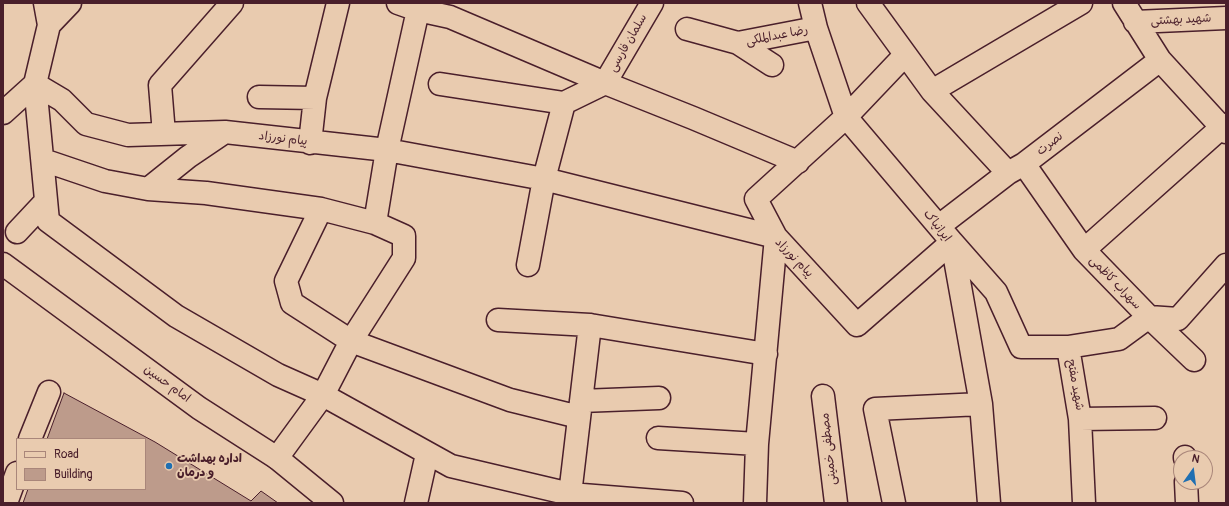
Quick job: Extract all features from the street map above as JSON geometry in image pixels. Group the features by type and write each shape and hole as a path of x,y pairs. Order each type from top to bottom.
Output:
{"street":[{"path":"45,3 49,25 35,84 48,221 176,316 278,375 323,395 451,466 570,498 682,503"},
{"path":"49,25 70,3"},
{"path":"164,134 160,85 232,3"},
{"path":"310,143 315,98 338,3"},
{"path":"398,3 420,7 450,17 605,83 798,162"},
{"name":"سلمان فارسی","path":"605,83 652,3"},
{"name":"ایرانپاک","path":"810,3 816,28 846,117 945,234 981,404 989,503"},
{"path":"932,91 1081,3"},
{"path":"1084,250 1225,128 1160,60 1124,3"},
{"name":"سهراب کاظمی","path":"870,4 932,91 1016,169 1084,250 1149,317 1178,319 1226,265"},
{"path":"375,223 387,150 420,7"},
{"name":"شهید بهشتی","path":"1135,22 1226,18"},
{"name":"رضا عبدالملکی","path":"738,44 816,28"},
{"name":"رضا عبدالملکی","path":"687,29 738,44 772,65"},
{"path":"755,503 757,444 776,237 756,199 846,117 905,54"},
{"name":"نصرت","path":"945,234 1016,169 1160,60"},
{"path":"440,84 564,103 605,83"},
{"path":"3,113 35,84"},
{"name":"پیام نورزاد","path":"35,84 62,100 86,124 128,135 225,132 310,143 387,150 544,179 776,237 857,325 945,234"},
{"path":"259,97 315,98"},
{"path":"528,265 544,179 564,103"},
{"path":"148,189 188,157 225,132"},
{"path":"42,160 105,181 148,189 206,193 321,209 375,223 404,236 404,258 352,341 323,395 277,458"},
{"path":"17,232 46,201"},
{"path":"321,209 286,281 292,303 352,341 510,400 580,409 659,398"},
{"path":"945,234 996,292 1021,347 1068,347"},
{"name":"امام حسین","path":"3,264 199,408 277,458 332,503"},
{"path":"1149,317 1194,360"},
{"name":"شهید مفتح","path":"1084,503 1080,419 1068,347 1119,339 1149,317"},
{"path":"498,320 590,325 766,354"},
{"path":"570,498 590,325"},
{"path":"30,438 49,392"},
{"name":"مصطفی خمینی","path":"823,396 836,503"},
{"path":"894,503 875,409 981,404"},
{"path":"1080,419 1154,418"},
{"path":"658,438 757,444"},
{"path":"416,503 427,454"},
{"path":"6,503 12,472"},
{"path":"1186,490 1187,503"}],"building":[{"name":"اداره بهداشت و درمان","path":"64,393 155,442 251,501 261,491 278,503 23,503 28,490 146,490 146,438 47,438"}],"place":[{"name":"اداره بهداشت و درمان","path":"169,466"}]}
